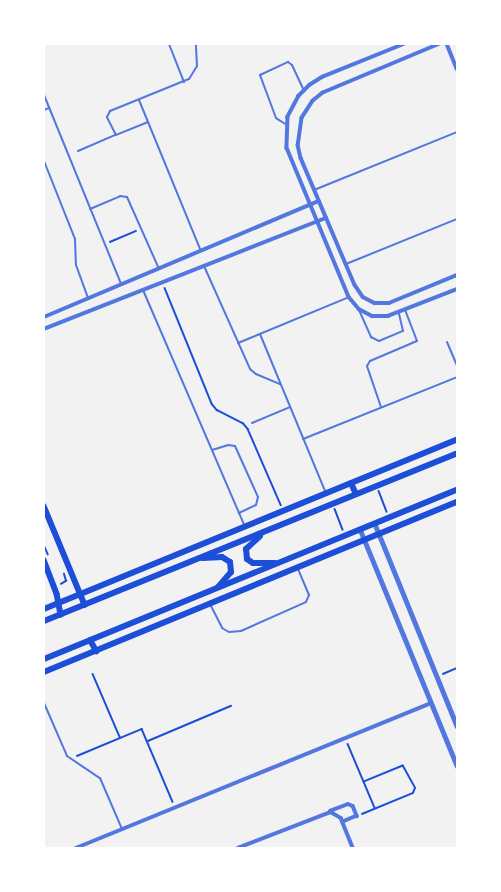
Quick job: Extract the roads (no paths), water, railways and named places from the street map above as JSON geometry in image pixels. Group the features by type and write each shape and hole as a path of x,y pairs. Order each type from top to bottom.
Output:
{"main road":[{"path":"44,609 457,440"},
{"path":"44,621 457,453"},
{"path":"351,483 356,494"},
{"path":"44,659 457,490"},
{"path":"44,672 457,502"},
{"path":"44,506 85,605"},
{"path":"265,531 247,546 246,556 253,563 278,563"},
{"path":"197,559 222,557 230,562 231,572 217,588"},
{"path":"47,559 61,615"},
{"path":"90,640 96,651"}],"street":[{"path":"405,44 323,78 304,91 295,103 287,125 289,158 349,297 358,309 378,317 399,313 457,289"},
{"path":"440,44 329,89 313,101 302,118 298,138 301,158 346,264 360,293 367,299 380,304 394,301 457,275"},
{"path":"447,44 457,69"},
{"path":"44,317 159,270 319,201"},
{"path":"44,329 326,218"},
{"path":"375,524 457,726"},
{"path":"360,529 457,766"},
{"path":"76,848 431,703"},
{"path":"238,848 350,804 354,808 356,816 343,822"},
{"path":"327,812 335,813 343,822 353,848"}],"lane":[{"path":"174,44 170,45 184,82"},
{"path":"114,134 107,120 109,113 184,82 192,77 196,70 196,44"},
{"path":"287,125 276,118 260,75 288,62 292,65 304,91"},
{"path":"44,95 121,285"},
{"path":"139,100 201,252"},
{"path":"44,110 49,108"},
{"path":"78,151 114,134 148,122"},
{"path":"314,190 457,132"},
{"path":"44,161 75,239 76,265 88,299"},
{"path":"457,163 457,174"},
{"path":"90,209 125,196 129,199 159,270"},
{"path":"346,264 457,219"},
{"path":"204,266 253,373 280,384"},
{"path":"143,290 244,526"},
{"path":"238,343 349,297"},
{"path":"358,309 371,337 379,341 403,331 399,313"},
{"path":"381,407 367,366 370,361 417,340 405,310"},
{"path":"260,334 326,493"},
{"path":"447,342 457,365"},
{"path":"303,439 457,377"},
{"path":"252,423 290,408"},
{"path":"212,450 228,445 235,446 258,497 256,505 239,513"},
{"path":"210,603 222,628 229,632 241,631 306,602 308,593 298,567"},
{"path":"44,703 63,749 70,759 100,778 122,829"}]}
